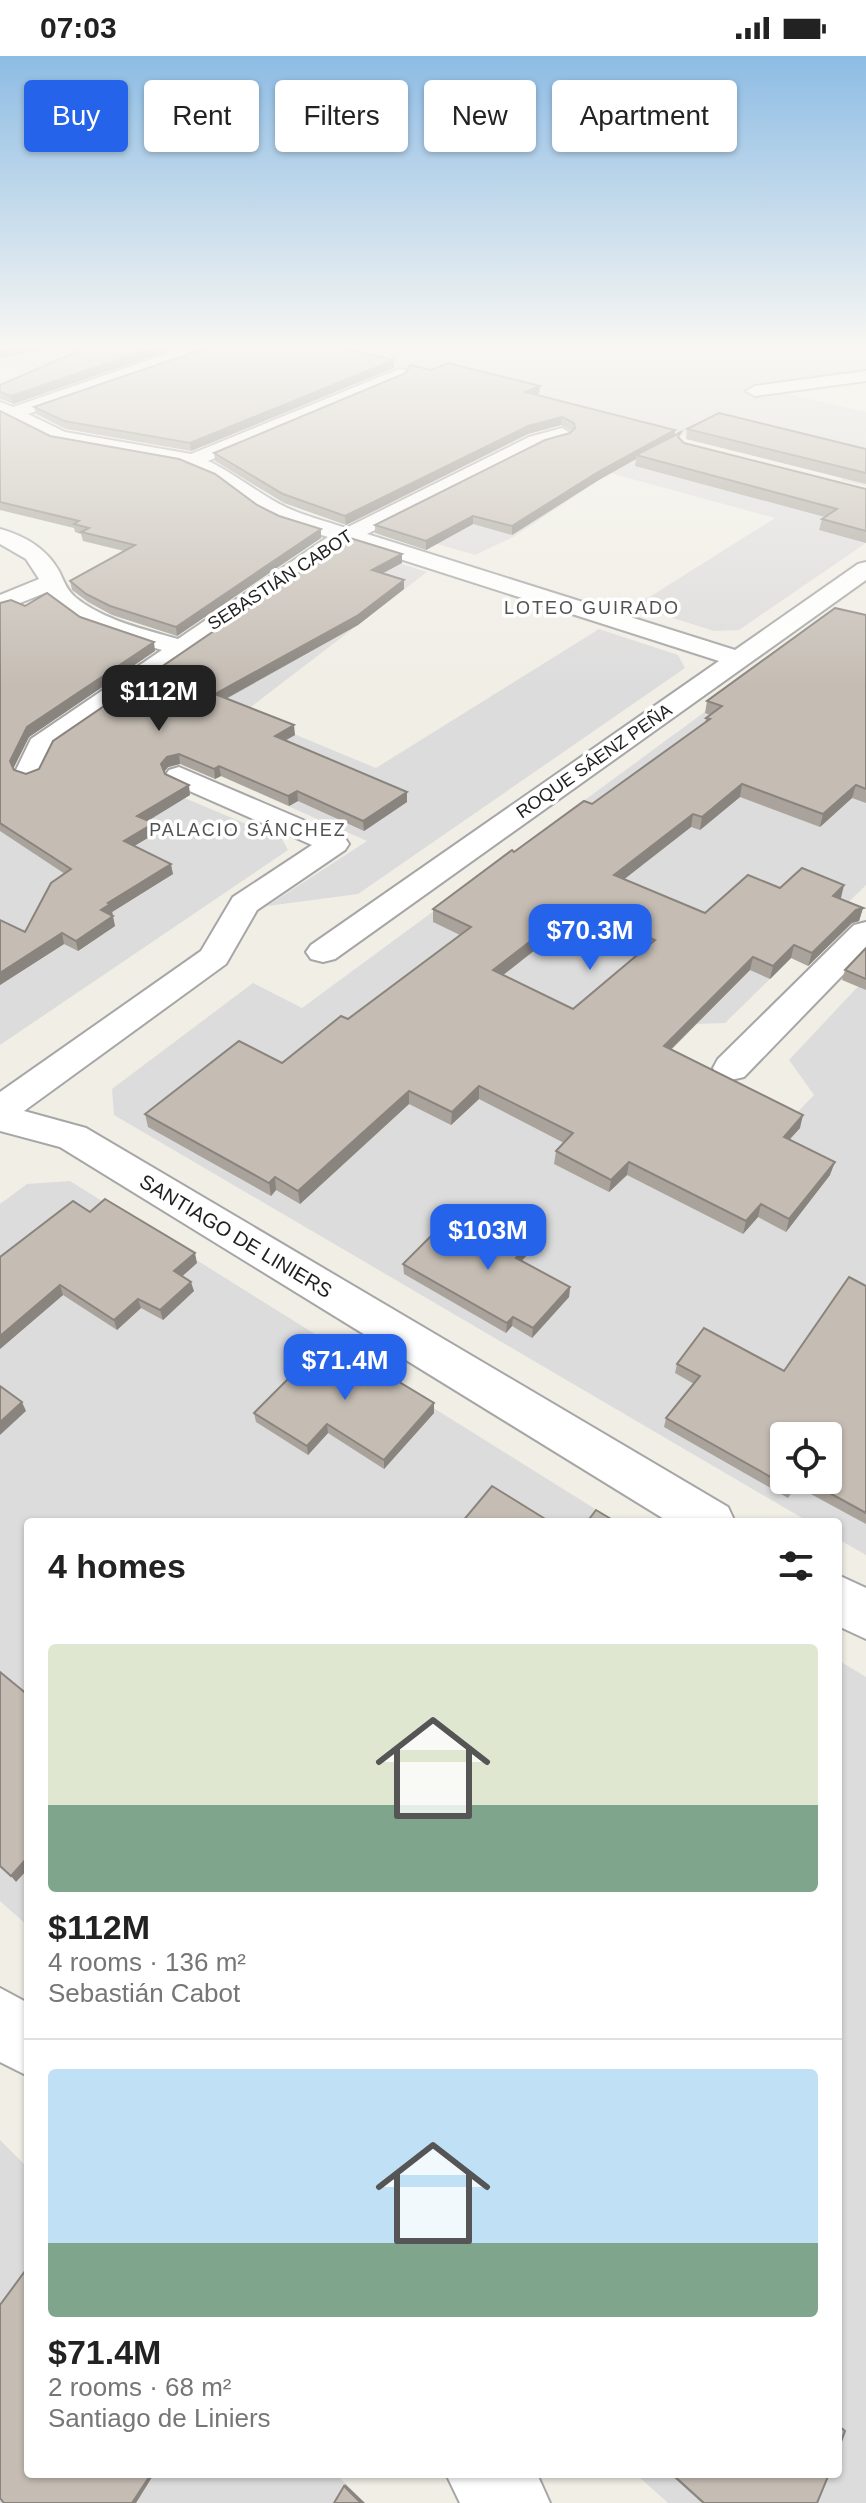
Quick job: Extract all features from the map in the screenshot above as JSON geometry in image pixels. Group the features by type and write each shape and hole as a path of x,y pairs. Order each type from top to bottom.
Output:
{"street":[{"path":"185,459 232,481 276,511 738,659"},
{"path":"192,461 196,459"},
{"name":"SEBASTIÁN CABOT","path":"29,772 41,745 179,647 347,535 499,459"},
{"path":"0,536 34,554 59,596 84,612 125,630 179,647"},
{"name":"ROQUE SÁENZ PEÑA","path":"323,952 866,569"},
{"path":"0,604 51,582"},
{"path":"0,1110 214,957 244,904 334,844 179,776"},
{"path":"731,1068 866,932"},
{"name":"SANTIAGO DE LINIERS","path":"0,1118 73,1137 704,1518"},
{"path":"842,1600 866,1615"},
{"path":"0,2019 24,2041"},
{"path":"487,2478 513,2503"}],"shaded area":[{"path":"553,459 695,459 866,499 866,543 739,630 714,631 635,606 775,518 610,473 515,536 475,555 403,534"},
{"path":"784,459 866,459 866,486 841,480 846,475"},
{"path":"364,552 427,572 243,713 376,768 599,629 678,655 685,668 358,894 267,906 367,841 182,759 151,784 282,839 288,850 0,1045 0,795"},
{"path":"842,611 866,618 866,885 725,1023 667,1025 640,1051 788,1122 814,1095 789,1060 866,978 866,1555 842,1541 842,1518 802,1518 114,1115 112,1089 253,983 302,1008"},
{"path":"70,1181 610,1518 24,1518 24,1922 0,1901 0,1204 27,1184"},
{"path":"842,1662 866,1677 866,2503 668,2503 640,2478 842,2478"},
{"path":"0,2140 24,2164 24,2478 340,2478 365,2503 0,2503"}],"building":[{"path":"0,459 179,459 215,474 257,505 279,516 321,529 176,627 110,606 86,594 70,581 135,545 81,532 89,528 74,524 79,521 0,502"},
{"path":"224,459 461,459 345,516 283,494"},
{"path":"507,459 621,459 512,526 473,516 426,541 375,525"},
{"path":"652,459 748,459 866,489 866,531 822,519 837,509"},
{"path":"810,459 866,459 866,473"},
{"path":"350,538 402,554 372,570 404,580 357,616 215,694 294,725 275,736 407,792 363,821 297,791 288,796 219,766 214,769 179,754 167,757 161,764 165,774 189,785 137,816 154,823 124,841 171,864 108,903 101,910 113,916 76,941 62,933 0,973 0,920 25,932 51,883 71,869 0,823 0,603 11,600 25,606 47,593 80,617 154,642 27,727 10,761 14,770 26,774 39,769 53,741"},
{"path":"835,608 866,615 866,789 856,785 823,814 742,784 702,817 693,814 614,875 705,913 748,875 780,888 802,868 844,885 833,896 863,908 856,910 812,953 794,945 773,966 753,957 664,1046 803,1115 784,1137 835,1162 789,1219 761,1204 746,1221 629,1162 611,1180 556,1151 573,1133 479,1086 452,1112 409,1091 298,1191 275,1177 269,1183 145,1114 239,1041 282,1063 341,1016 348,1019 471,927 433,909 512,850 514,852 584,801 592,804 710,719 706,718 722,706 707,701","holes":["575,907 655,940 573,1009 493,970"]},
{"path":"866,948 866,979 845,970"},
{"path":"105,1199 195,1253 174,1271 191,1282 160,1310 138,1299 114,1320 60,1285 0,1336 0,1257 73,1201 90,1212"},
{"path":"447,1220 477,1237 491,1221 530,1242 516,1258 570,1287 533,1328 513,1317 507,1323 403,1264"},
{"path":"849,1277 866,1286 866,1513 831,1494 842,1494 842,1422 770,1422 770,1477 666,1418 700,1376 677,1364 704,1328 784,1371"},
{"path":"328,1339 434,1403 384,1460 327,1424 307,1446 254,1413"},
{"path":"0,1386 22,1402 0,1422"},
{"path":"492,1486 544,1518 465,1518"},
{"path":"596,1510 609,1518 590,1518"},
{"path":"0,1672 24,1692 24,1861 11,1876 0,1866"},
{"path":"24,2272 24,2478 148,2478 132,2503 4,2503 0,2498 0,2305"},
{"path":"676,2478 827,2478 817,2503 704,2503"},
{"path":"344,2486 361,2503 334,2503"}],"district":[{"name":"LOTEO GUIRADO","path":"592,608"},
{"name":"PALACIO SÁNCHEZ","path":"248,830"}]}
